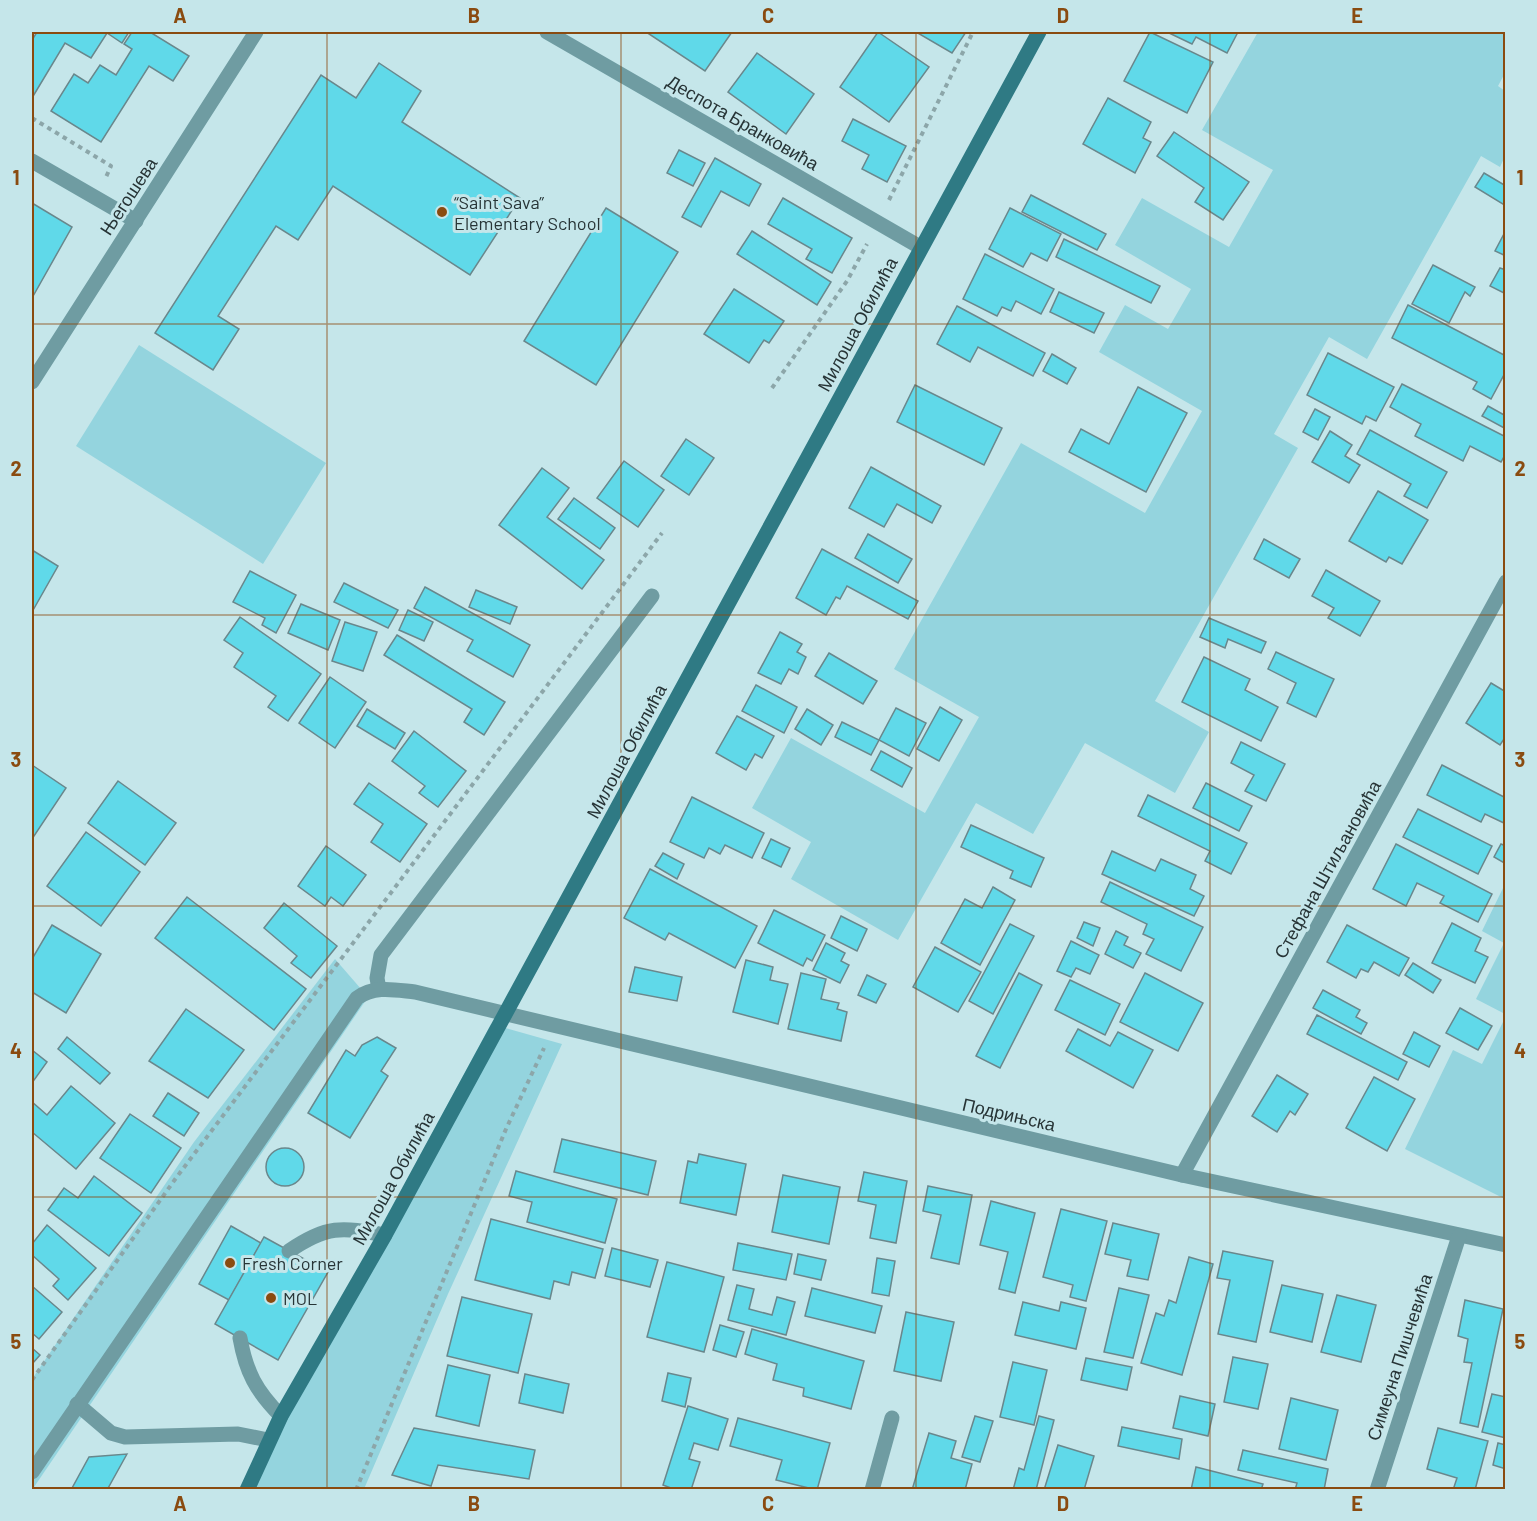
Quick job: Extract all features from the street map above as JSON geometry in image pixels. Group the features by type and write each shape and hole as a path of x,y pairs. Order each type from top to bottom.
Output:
{"street":[{"name":"Његошева","path":"32,382 256,32"},
{"name":"Деспота Бранковића","path":"547,32 920,247"},
{"name":"Милоша Обилића","path":"247,1490 280,1416 385,1235 920,247 1039,32"},
{"path":"32,161 136,221"},
{"name":"Стефана Штиљановића","path":"1182,1175 1506,582"},
{"path":"32,1472 357,998 365,992 379,989 377,978 381,955 652,596"},
{"name":"Подрињска","path":"379,989 415,992 1182,1175 1506,1245"},
{"path":"289,1251 313,1235 343,1228 385,1235"},
{"name":"Симеуна Пишчевића","path":"1377,1490 1459,1236"},
{"path":"240,1338 245,1365 262,1396 280,1416"},
{"path":"77,1404 111,1433 125,1437 238,1434 268,1440"},
{"path":"872,1490 892,1418"}],"path":[{"path":"772,388 847,280 974,32"},
{"path":"32,1380 176,1178 662,533"},
{"path":"356,1490 506,1129 554,1026"}],"shaded area":[{"path":"1258,32 1505,32 1505,73 1498,86 1505,91 1505,156 1500,167 1481,156 1367,359 1329,337 1274,434 1298,448 1155,701 1209,732 1175,793 1085,743 1033,834 976,803 898,940 791,879 811,842 752,808 791,738 925,813 979,717 894,669 1021,443 1145,513 1202,411 1099,352 1125,305 1168,329 1191,289 1115,245 1142,198 1229,247 1273,170 1202,130"},
{"path":"139,345 326,463 263,564 76,446"},
{"path":"1505,884 1506,1014 1476,999 1504,943 1482,931"},
{"path":"335,959 368,997 32,1490 32,1379 194,1142"},
{"path":"1505,1018 1505,1199 1405,1149 1453,1050 1482,1064"},
{"path":"491,1024 562,1044 448,1294 364,1489 240,1490"}],"building":[{"path":"37,32 129,32 122,43 107,33 91,58 65,43 32,98 32,40"},
{"path":"132,32 150,32 189,56 173,81 149,66 101,142 51,111 74,74 88,83 100,65 116,75 132,49 124,44"},
{"path":"646,32 732,32 705,71"},
{"path":"878,32 929,67 889,122 840,87"},
{"path":"916,32 966,32 952,53"},
{"path":"1150,32 1213,62 1187,113 1124,81"},
{"path":"1167,32 1238,32 1227,53 1196,37 1192,44"},
{"path":"757,53 814,94 786,134 728,92"},
{"name":"“Saint Sava” Elementary School","path":"379,63 421,91 402,122 520,198 470,275 333,186 298,240 276,226 218,316 239,329 213,370 155,333 321,75 356,98"},
{"path":"1108,98 1151,122 1143,138 1151,142 1135,173 1083,144"},
{"path":"853,119 906,146 887,182 862,169 869,155 842,141"},
{"path":"1174,132 1249,182 1223,220 1195,202 1204,188 1157,156"},
{"path":"679,150 705,163 693,186 667,173"},
{"path":"715,158 761,184 749,206 721,191 701,227 682,217"},
{"path":"1484,173 1506,186 1506,206 1475,187"},
{"path":"1031,195 1106,234 1097,250 1022,212"},
{"path":"783,198 852,238 832,273 806,259 812,249 768,224"},
{"path":"32,203 72,227 32,298"},
{"path":"606,208 678,252 596,385 524,341"},
{"path":"1010,208 1061,234 1047,261 1031,253 1023,267 989,249"},
{"path":"1506,230 1506,256 1495,251"},
{"path":"752,231 831,282 817,305 737,254"},
{"path":"1064,239 1160,286 1151,303 1056,257"},
{"path":"985,254 1054,289 1041,314 1016,301 1011,311 1002,307 997,316 963,299"},
{"path":"1433,265 1475,287 1470,296 1465,292 1449,323 1412,304"},
{"path":"1500,268 1506,270 1506,294 1490,286"},
{"path":"734,289 784,321 769,343 764,340 749,363 704,334"},
{"path":"1059,292 1104,313 1094,333 1050,312"},
{"path":"1408,305 1506,356 1506,371 1491,399 1473,389 1477,382 1392,338"},
{"path":"957,306 1045,353 1033,376 978,347 970,362 937,344"},
{"path":"1328,353 1394,387 1376,421 1366,416 1362,424 1307,395"},
{"path":"1052,354 1076,368 1067,384 1043,371"},
{"path":"1402,384 1506,437 1506,453 1501,462 1470,446 1463,461 1415,436 1421,424 1390,407"},
{"path":"915,385 1002,428 984,465 897,422"},
{"path":"1138,387 1187,413 1146,492 1069,452 1081,429 1109,444"},
{"path":"1488,406 1506,416 1506,429 1482,416"},
{"path":"1315,409 1330,417 1318,440 1303,432"},
{"path":"1370,430 1447,472 1427,508 1404,496 1411,484 1357,454"},
{"path":"1330,431 1352,445 1345,456 1360,465 1349,483 1312,462"},
{"path":"686,439 714,458 689,495 661,476"},
{"path":"624,461 664,490 638,527 597,498"},
{"path":"871,467 941,506 932,523 897,504 884,527 849,508"},
{"path":"542,468 569,488 547,517 604,560 582,589 499,525"},
{"path":"1378,491 1428,520 1402,564 1389,557 1386,562 1349,541"},
{"path":"574,498 615,528 600,549 558,519"},
{"path":"868,534 912,559 898,583 855,558"},
{"path":"1264,539 1300,559 1289,578 1254,559"},
{"path":"822,549 918,601 908,619 847,586 840,599 836,597 826,615 796,598"},
{"path":"32,550 58,566 32,612"},
{"path":"1326,570 1380,601 1360,636 1328,618 1334,608 1312,596"},
{"path":"250,571 296,595 276,633 262,625 265,618 233,602"},
{"path":"344,583 398,610 388,628 334,602"},
{"path":"425,587 530,645 513,677 467,651 473,640 414,608"},
{"path":"476,590 517,607 510,624 469,607"},
{"path":"301,604 340,620 328,650 288,633"},
{"path":"408,610 433,622 424,641 399,630"},
{"path":"240,617 321,674 288,721 268,707 276,696 234,667 243,653 224,640"},
{"path":"1209,618 1266,642 1261,653 1228,639 1225,648 1200,637"},
{"path":"345,622 377,632 363,671 332,661"},
{"path":"780,632 802,644 797,652 806,657 798,674 789,669 781,684 758,673"},
{"path":"397,635 505,702 484,735 464,722 472,709 384,655"},
{"path":"1276,652 1334,679 1316,717 1287,703 1296,683 1268,669"},
{"path":"829,653 877,681 863,704 815,676"},
{"path":"1204,657 1250,679 1245,690 1278,707 1261,741 1182,702"},
{"path":"330,677 366,702 335,748 299,723"},
{"path":"1491,683 1506,692 1506,736 1500,745 1466,723"},
{"path":"756,685 797,707 784,733 742,711"},
{"path":"940,707 962,720 939,761 917,749"},
{"path":"896,708 926,723 909,756 879,740"},
{"path":"367,709 405,733 395,749 357,726"},
{"path":"807,709 833,725 821,745 795,729"},
{"path":"737,716 774,736 762,758 755,754 746,770 716,753"},
{"path":"842,722 879,740 871,755 835,737"},
{"path":"414,731 466,771 438,807 419,793 425,786 392,761"},
{"path":"1241,742 1285,764 1266,801 1245,791 1254,775 1231,763"},
{"path":"881,751 912,768 902,787 871,770"},
{"path":"32,765 66,788 32,839"},
{"path":"1442,765 1506,798 1506,824 1485,814 1481,822 1427,795"},
{"path":"118,781 176,823 145,865 88,823"},
{"path":"369,783 427,824 400,862 371,842 383,824 354,804"},
{"path":"1206,783 1252,806 1239,831 1193,808"},
{"path":"1148,795 1247,843 1231,874 1205,861 1210,851 1138,816"},
{"path":"692,797 764,833 752,858 725,845 720,854 709,848 704,858 670,842"},
{"path":"1418,809 1492,846 1478,874 1403,837"},
{"path":"971,825 1044,858 1031,887 1010,878 1013,871 961,847"},
{"path":"86,832 140,872 101,926 47,886"},
{"path":"771,839 790,848 781,867 762,858"},
{"path":"1396,844 1492,894 1478,922 1440,903 1444,896 1417,883 1406,906 1373,889"},
{"path":"1501,844 1506,846 1506,864 1494,857"},
{"path":"326,846 366,875 343,906 331,897 325,906 298,886"},
{"path":"1112,851 1155,871 1161,859 1196,875 1190,889 1204,896 1194,916 1102,874"},
{"path":"663,853 684,864 677,879 655,866"},
{"path":"650,869 757,926 735,968 669,933 665,940 624,918"},
{"path":"1110,882 1203,927 1181,971 1146,954 1154,939 1143,934 1147,924 1101,902"},
{"path":"993,887 1015,900 980,965 941,943 965,899 982,908"},
{"path":"187,897 306,989 274,1030 155,938"},
{"path":"284,903 337,946 311,978 291,963 297,956 264,928"},
{"path":"774,910 825,935 812,961 807,958 803,966 758,943"},
{"path":"841,916 867,929 857,951 831,938"},
{"path":"1084,922 1100,928 1093,946 1077,938"},
{"path":"1452,923 1481,938 1475,951 1488,957 1475,983 1432,963"},
{"path":"1010,924 1034,936 993,1014 969,1001"},
{"path":"52,925 101,954 66,1013 32,992 32,959"},
{"path":"1347,925 1409,958 1399,976 1374,962 1368,972 1361,969 1356,978 1327,962"},
{"path":"1116,931 1128,937 1124,945 1141,953 1133,968 1105,954"},
{"path":"1071,941 1099,955 1090,974 1076,968 1071,977 1057,971"},
{"path":"826,943 845,953 841,961 849,965 840,983 813,970"},
{"path":"935,947 981,972 958,1012 913,987"},
{"path":"746,960 773,967 770,980 788,984 778,1024 733,1012"},
{"path":"1413,963 1441,980 1433,993 1405,975"},
{"path":"635,967 682,977 677,1001 629,992"},
{"path":"801,973 826,979 821,999 839,1003 837,1009 847,1012 841,1041 788,1029"},
{"path":"1019,973 1042,985 1000,1068 976,1056"},
{"path":"1145,973 1203,1003 1178,1051 1120,1022"},
{"path":"867,975 886,984 876,1003 858,995"},
{"path":"1070,980 1120,1004 1105,1035 1055,1010"},
{"path":"1323,990 1360,1010 1356,1017 1367,1023 1361,1034 1313,1008"},
{"path":"1460,1008 1492,1026 1478,1050 1446,1033"},
{"path":"186,1009 244,1050 208,1098 149,1061"},
{"path":"1317,1015 1407,1062 1398,1080 1307,1034"},
{"path":"1078,1029 1110,1046 1118,1032 1153,1050 1133,1088 1066,1051"},
{"path":"1414,1032 1440,1046 1429,1067 1403,1054"},
{"path":"67,1037 110,1073 100,1084 58,1049"},
{"path":"377,1037 396,1048 381,1071 388,1076 350,1138 308,1113 346,1050 355,1056 362,1045"},
{"path":"32,1050 47,1062 32,1083"},
{"path":"1277,1075 1308,1094 1295,1115 1290,1111 1277,1132 1252,1116"},
{"path":"1374,1077 1415,1099 1387,1151 1346,1128"},
{"path":"71,1086 115,1123 76,1169 32,1132 32,1102 47,1115"},
{"path":"168,1093 199,1113 184,1136 153,1116"},
{"path":"130,1114 181,1148 151,1193 100,1158"},
{"path":"562,1139 656,1161 648,1195 554,1172"},
{"path":"285,1148 298,1154 304,1167 298,1180 285,1186 272,1180 266,1167 272,1154"},
{"path":"699,1154 746,1164 736,1215 680,1203 688,1161 697,1163"},
{"path":"516,1171 617,1199 605,1243 527,1222 532,1202 509,1196"},
{"path":"864,1172 907,1181 896,1243 870,1238 876,1205 858,1201"},
{"path":"783,1175 840,1187 829,1244 772,1232"},
{"path":"94,1176 142,1213 109,1256 48,1210 64,1188 78,1198"},
{"path":"928,1186 972,1195 959,1264 931,1258 941,1215 923,1211"},
{"path":"991,1201 1035,1213 1015,1293 999,1289 1008,1252 980,1245"},
{"path":"1061,1209 1107,1221 1086,1301 1070,1297 1073,1285 1043,1277"},
{"path":"491,1219 603,1249 595,1278 572,1272 569,1285 554,1281 550,1299 475,1280"},
{"path":"1113,1223 1159,1234 1148,1280 1127,1276 1131,1260 1105,1254"},
{"path":"47,1225 96,1268 68,1300 53,1286 59,1279 32,1255 32,1244"},
{"path":"231,1226 261,1243 229,1300 199,1284"},
{"path":"264,1237 328,1272 278,1360 215,1324"},
{"path":"738,1243 792,1254 786,1280 733,1270"},
{"path":"612,1248 658,1260 650,1287 605,1276"},
{"path":"1223,1251 1273,1261 1256,1342 1218,1334 1230,1280 1217,1278"},
{"path":"798,1254 826,1260 821,1280 794,1274"},
{"path":"1189,1257 1213,1264 1182,1375 1141,1363 1156,1313 1164,1316 1169,1300 1176,1303"},
{"path":"877,1258 895,1261 889,1296 872,1293"},
{"path":"667,1262 724,1277 704,1352 647,1337"},
{"path":"737,1285 754,1289 749,1309 772,1315 777,1297 795,1302 786,1335 728,1320"},
{"path":"1282,1285 1323,1294 1312,1342 1270,1332"},
{"path":"32,1286 62,1312 39,1339 32,1333"},
{"path":"812,1288 882,1306 875,1333 805,1316"},
{"path":"1119,1288 1149,1295 1133,1358 1104,1352"},
{"path":"1337,1295 1376,1305 1361,1362 1321,1352"},
{"path":"462,1297 532,1314 518,1373 447,1356"},
{"path":"1465,1300 1503,1309 1478,1427 1460,1423 1472,1363 1464,1362 1468,1339 1458,1336"},
{"path":"1023,1302 1059,1311 1061,1302 1086,1308 1076,1349 1015,1335"},
{"path":"906,1312 954,1322 941,1381 894,1371"},
{"path":"720,1325 744,1332 736,1357 713,1350"},
{"path":"752,1329 864,1361 851,1409 803,1396 804,1388 773,1380 777,1364 745,1354"},
{"path":"32,1348 40,1355 32,1364"},
{"path":"1233,1357 1268,1364 1258,1409 1224,1402"},
{"path":"1086,1358 1132,1367 1127,1390 1081,1380"},
{"path":"1013,1362 1047,1370 1034,1425 1000,1417"},
{"path":"448,1365 490,1375 479,1426 436,1416"},
{"path":"668,1373 691,1378 685,1407 662,1401"},
{"path":"525,1374 569,1384 563,1413 519,1403"},
{"path":"1492,1394 1506,1397 1506,1438 1482,1432"},
{"path":"1180,1396 1215,1404 1208,1436 1173,1428"},
{"path":"1291,1398 1338,1410 1326,1460 1279,1449"},
{"path":"688,1406 728,1419 718,1450 694,1443 689,1459 700,1462 691,1490 676,1490 663,1485"},
{"path":"975,1416 993,1421 980,1462 962,1457"},
{"path":"1039,1416 1054,1420 1036,1490 1013,1490 1019,1468 1024,1470"},
{"path":"738,1418 830,1443 817,1490 776,1480 782,1460 730,1446"},
{"path":"1122,1427 1182,1439 1179,1459 1118,1446"},
{"path":"414,1428 535,1450 529,1479 438,1465 431,1486 392,1475"},
{"path":"1438,1428 1488,1441 1475,1490 1453,1490 1457,1478 1427,1469"},
{"path":"929,1433 956,1441 951,1458 972,1464 965,1490 912,1490"},
{"path":"1498,1443 1506,1445 1506,1469 1493,1465"},
{"path":"1058,1445 1094,1456 1084,1490 1044,1490"},
{"path":"1243,1450 1328,1469 1324,1490 1295,1490 1297,1483 1238,1470"},
{"path":"127,1454 107,1490 71,1490 89,1457"},
{"path":"1196,1467 1263,1484 1261,1490 1191,1490"}],"place":[{"name":"“Saint Sava” Elementary School","path":"442,212"},
{"name":"Fresh Corner","path":"230,1263"},
{"name":"MOL","path":"271,1298"}]}
